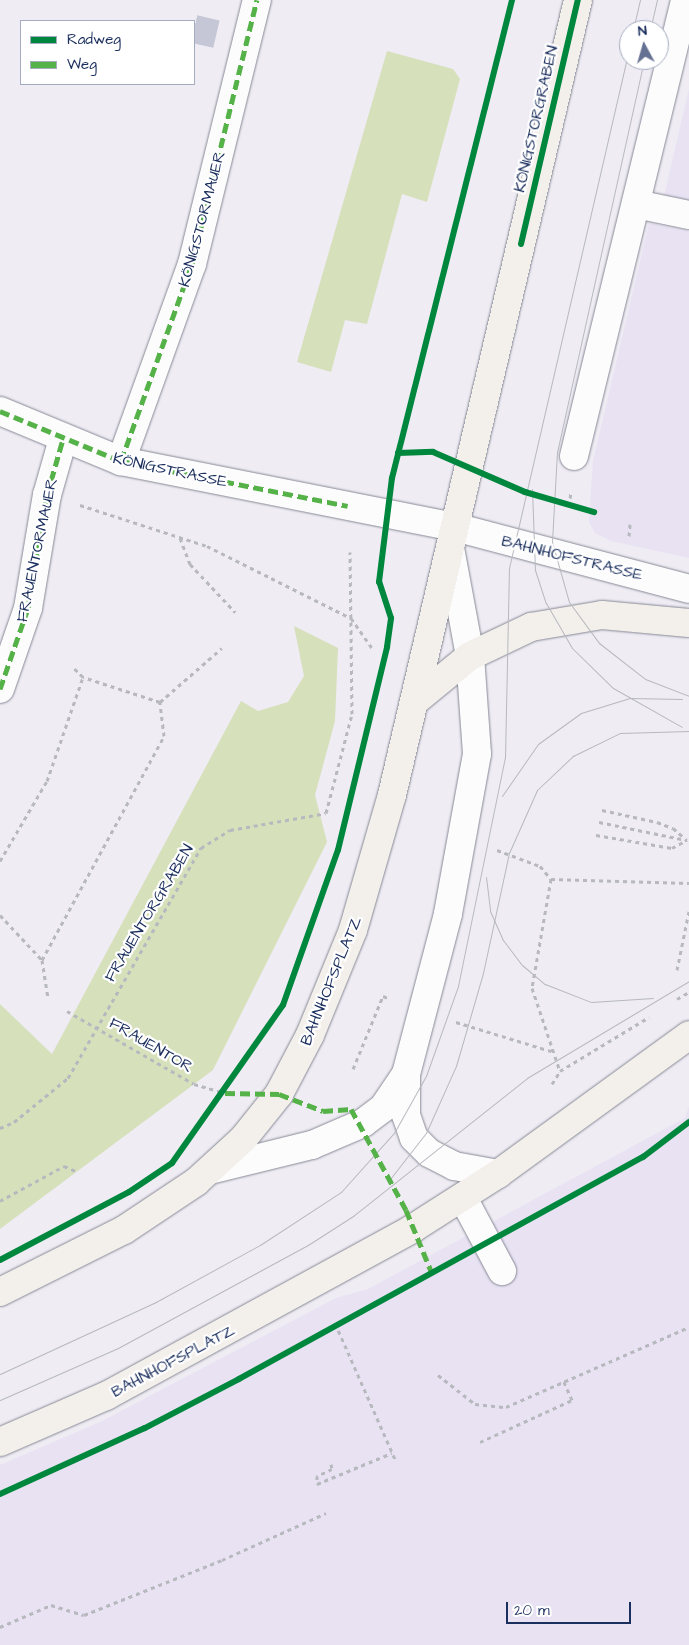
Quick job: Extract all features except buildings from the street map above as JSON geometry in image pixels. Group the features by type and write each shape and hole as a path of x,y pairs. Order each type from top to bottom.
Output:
{"main road":[{"name":"KÖNIGSTORGRABEN","path":"452,538 578,0"},
{"name":"BAHNHOFSPLATZ","path":"0,1292 124,1230 210,1170 279,1094 316,1023 370,876 414,702 452,538"},
{"path":"414,702 470,656 531,627 578,617 621,615 689,623"},
{"name":"BAHNHOFSPLATZ","path":"0,1442 168,1364 463,1198 689,1035"}],"street":[{"name":"KÖNIGSTORMAUER","path":"121,461 192,264 257,0"},
{"path":"574,456 685,0"},
{"path":"636,204 689,215"},
{"name":"KÖNIGSTRASSE","path":"0,411 63,439 121,461 348,506 452,538"},
{"name":"FRAUENTORMAUER","path":"0,689 28,608 47,495 63,439"},
{"name":"BAHNHOFSTRASSE","path":"452,538 689,589"},
{"path":"452,538 470,656 477,754 465,837 424,1010 406,1074 406,1115 414,1138 429,1153 454,1166 498,1174"},
{"path":"210,1170 312,1145 363,1123 383,1108 406,1074"},
{"path":"463,1198 502,1271"}],"path":[{"path":"47,495 207,546 352,618 373,649"},
{"path":"180,538 190,564 235,612"},
{"path":"160,702 222,648"},
{"path":"72,666 83,677 160,702"},
{"path":"0,861 47,781 83,677"},
{"path":"42,960 164,736 160,702"},
{"path":"602,810 657,822 673,828 688,840"},
{"path":"599,822 688,840"},
{"path":"596,835 665,848 688,840"},
{"path":"540,866 551,879 689,883"},
{"path":"551,879 532,988 560,1071"},
{"path":"676,970 689,911"},
{"path":"0,915 42,960 48,997"},
{"path":"673,1002 689,992"},
{"path":"353,1069 383,996 554,1052"},
{"path":"552,1084 560,1071 657,1012"},
{"path":"0,1201 64,1166 76,1172"},
{"path":"335,1323 396,1461"},
{"path":"438,1375 474,1404 506,1407 689,1327"},
{"path":"480,1442 572,1400 564,1382"},
{"path":"331,1464 332,1469 317,1476 317,1484 392,1452"},
{"path":"0,1627 51,1605 84,1615 326,1512"}],"shaded area":[{"path":"689,89 689,201 664,196"},
{"path":"649,223 689,231 689,558 611,541 595,533 589,522 593,461"},
{"path":"689,1106 689,1645 0,1645 0,1465 100,1422 336,1298 368,1289 685,1118"}],"green space":[{"path":"387,51 453,69 460,79 427,202 402,194 367,324 345,320 331,372 297,362"},
{"path":"294,626 338,648 335,721 315,795 327,842 213,1070 0,1229 0,1004 52,1054 241,701 258,711 288,702 304,676"}],"tunnel":[{"path":"195,29 216,34"}],"tram line":[{"path":"635,20 640,0"},
{"path":"652,20 657,0"},
{"path":"0,1374 154,1303 260,1245 341,1192 394,1133 426,1076 458,986 505,758 509,568 624,70"},
{"path":"642,70 557,452 552,542 569,602 599,643 645,679 689,696"},
{"path":"532,489 535,570 546,603 572,648 613,688 682,727"},
{"path":"502,796 538,744 581,713 630,698 682,699"},
{"path":"390,1179 426,1133 456,1066 483,973 509,853 537,790 573,756 620,733 689,731"},
{"path":"486,877 490,911 503,940 522,965 545,984 591,1002 653,998"},
{"path":"0,1400 118,1348 308,1245 353,1216 527,1078 689,981"}],"marked path":[{"path":"121,461 192,264 257,0"},
{"path":"0,411 121,461 348,506"},
{"path":"0,689 28,608 47,495 63,439"},
{"path":"225,1093 279,1094 323,1111 351,1109 406,1210 431,1271"}],"cycle path":[{"path":"0,1260 129,1192 172,1163 283,1005 338,850 387,647 391,618 379,582 392,478 512,0"},
{"path":"521,244 578,0"},
{"path":"398,453 433,452 525,492 594,512"},
{"path":"0,1494 145,1428 239,1379 643,1157 689,1122"}]}
